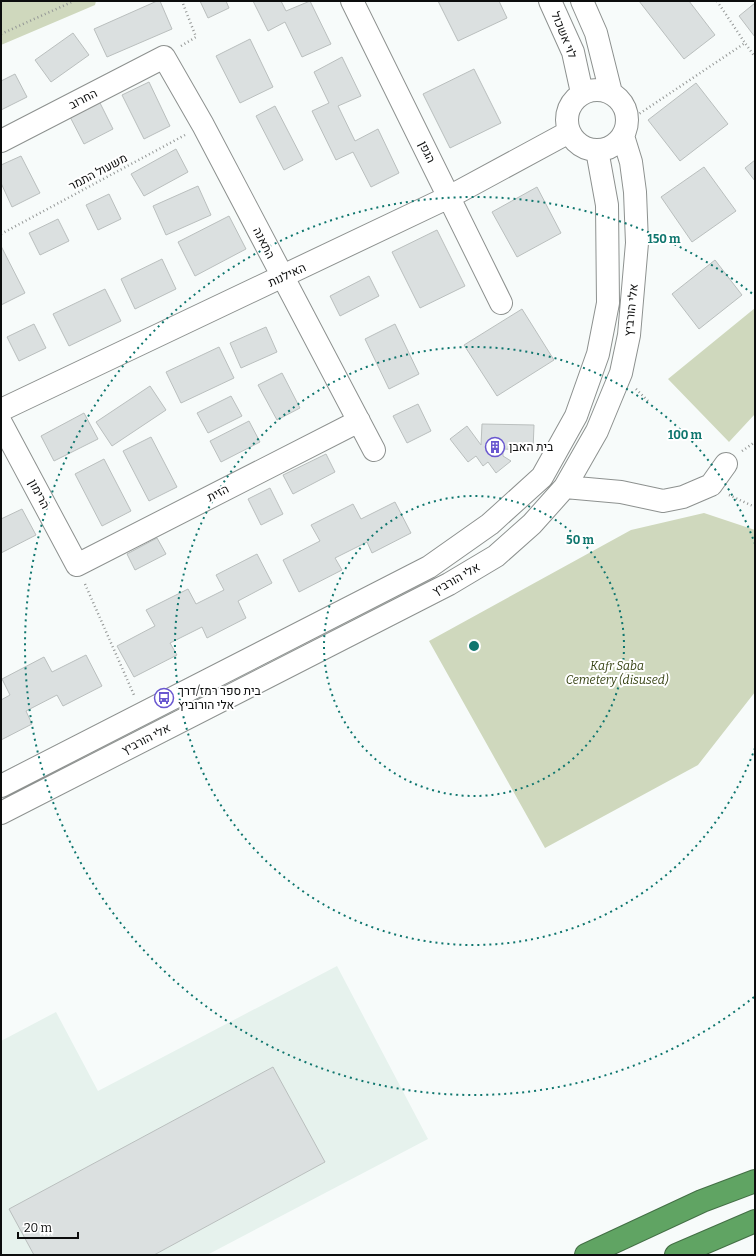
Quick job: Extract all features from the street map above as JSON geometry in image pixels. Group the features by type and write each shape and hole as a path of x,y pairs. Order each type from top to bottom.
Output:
{"highway":[{"path":"586,1255 702,1201 755,1180"},
{"path":"676,1255 755,1221"}],"street":[{"name":"הגפן","path":"352,1 501,303"},
{"name":"לוי אשכול","path":"550,1 573,52 582,93"},
{"path":"582,1 596,33 611,93"},
{"name":"התאנה","path":"164,57 203,125 374,450"},
{"name":"החרוב","path":"1,140 164,57"},
{"path":"597,90 611,93 619,98 625,107 625,129 616,144 608,149 597,150 580,145 569,132 567,123 570,106 582,93 597,90"},
{"name":"אלי הורביץ","path":"1,813 449,584 496,556 532,524 565,487 600,424 621,373 629,335 637,242 635,192 625,129"},
{"name":"האילנות","path":"1,410 449,197 569,132"},
{"name":"אלי הורביץ","path":"1,786 429,567 490,524 542,477 576,416 598,354 608,303 607,205 597,150"},
{"name":"הזית","path":"77,565 359,421"},
{"name":"הרימון","path":"1,423 77,565"},
{"path":"565,487 621,492 663,501 683,497 711,485 726,464"}],"path":[{"path":"1,34 74,1"},
{"path":"164,57 196,37 182,1"},
{"path":"717,1 755,57"},
{"path":"625,129 745,44"},
{"name":"משעול התמר","path":"1,234 203,125"},
{"path":"711,485 741,502 755,507"},
{"path":"77,565 142,714"}],"shaded area":[{"path":"337,966 428,1139 207,1255 1,1255 1,1041 56,1012 98,1091"}],"green space":[{"path":"1,1 96,1 95,5 1,45"},
{"path":"755,308 755,414 729,442 668,379"},
{"name":"Kafr Saba Cemetery (disused)","path":"704,513 755,530 755,692 698,765 545,848 429,641 631,530"}],"building":[{"path":"160,1 172,29 107,57 94,29"},
{"path":"200,1 226,1 229,8 208,18"},
{"path":"253,1 281,1 286,11 310,1 331,44 302,57 285,22 268,31"},
{"path":"438,1 499,1 507,18 458,41"},
{"path":"639,1 689,1 715,35 684,59"},
{"path":"755,3 755,37 739,16"},
{"path":"73,33 89,55 51,82 35,60"},
{"path":"250,39 273,87 240,103 216,56"},
{"path":"342,57 361,96 338,106 355,141 378,129 399,173 371,187 353,152 336,160 312,111 329,103 314,72"},
{"path":"474,69 501,123 450,148 423,94"},
{"path":"15,74 27,97 1,110 1,81"},
{"path":"149,82 170,126 144,139 122,95"},
{"path":"696,83 728,124 680,161 648,120"},
{"path":"98,99 113,129 84,144 68,113"},
{"path":"275,106 303,160 284,170 256,116"},
{"path":"176,149 188,172 144,196 131,174"},
{"path":"21,156 40,193 12,207 1,183 1,165"},
{"path":"755,160 755,181 745,168"},
{"path":"704,167 736,211 692,242 661,197"},
{"path":"198,186 211,215 166,235 153,206"},
{"path":"537,187 561,233 517,257 492,212"},
{"path":"109,194 121,219 98,230 86,205"},
{"path":"229,216 246,249 195,276 178,242"},
{"path":"58,219 69,241 40,255 29,233"},
{"path":"437,230 465,286 420,308 392,252"},
{"path":"1,246 25,293 1,305"},
{"path":"162,259 176,289 135,309 121,279"},
{"path":"715,260 742,295 699,329 672,294"},
{"path":"369,276 379,296 340,316 330,296"},
{"path":"105,289 121,321 69,346 53,314"},
{"path":"522,309 554,360 497,396 464,345"},
{"path":"34,324 46,348 19,361 7,337"},
{"path":"395,324 419,374 389,389 365,339"},
{"path":"266,327 277,352 241,368 230,343"},
{"path":"219,347 234,378 181,403 166,372"},
{"path":"282,373 300,408 277,420 258,385"},
{"path":"150,386 166,410 112,446 96,422"},
{"path":"231,396 242,416 208,433 197,413"},
{"path":"418,404 431,431 407,443 393,416"},
{"path":"84,413 98,439 54,461 41,436"},
{"path":"249,421 260,442 221,462 210,441"},
{"name":"בית האבן","path":"482,424 534,425 533,450 503,449 503,456 511,461 496,473 488,462 483,466 476,456 468,462 450,439 467,426 481,445"},
{"path":"151,437 177,487 149,501 123,451"},
{"path":"326,454 335,472 293,494 283,475"},
{"path":"104,459 131,511 102,526 75,474"},
{"path":"270,488 283,514 261,525 248,499"},
{"path":"395,502 411,533 372,553 367,542 335,558 342,570 299,592 283,560 320,541 311,525 353,504 361,519"},
{"path":"22,509 36,535 1,553 1,519"},
{"path":"157,538 166,554 135,570 127,554"},
{"path":"257,554 272,583 238,601 246,618 207,638 202,627 170,643 177,655 134,677 117,646 155,626 146,610 188,589 196,604 224,590 216,575"},
{"path":"86,655 102,686 63,706 57,695 26,711 32,724 1,740 1,700 10,695 2,679 44,657 52,672"},
{"path":"273,1067 325,1162 154,1255 34,1255 9,1209"}],"place":[{"name":"בית האבן","path":"495,447"},
{"name":"בית ספר רמז/דרך אלי הורוביץ","path":"164,698"}]}
